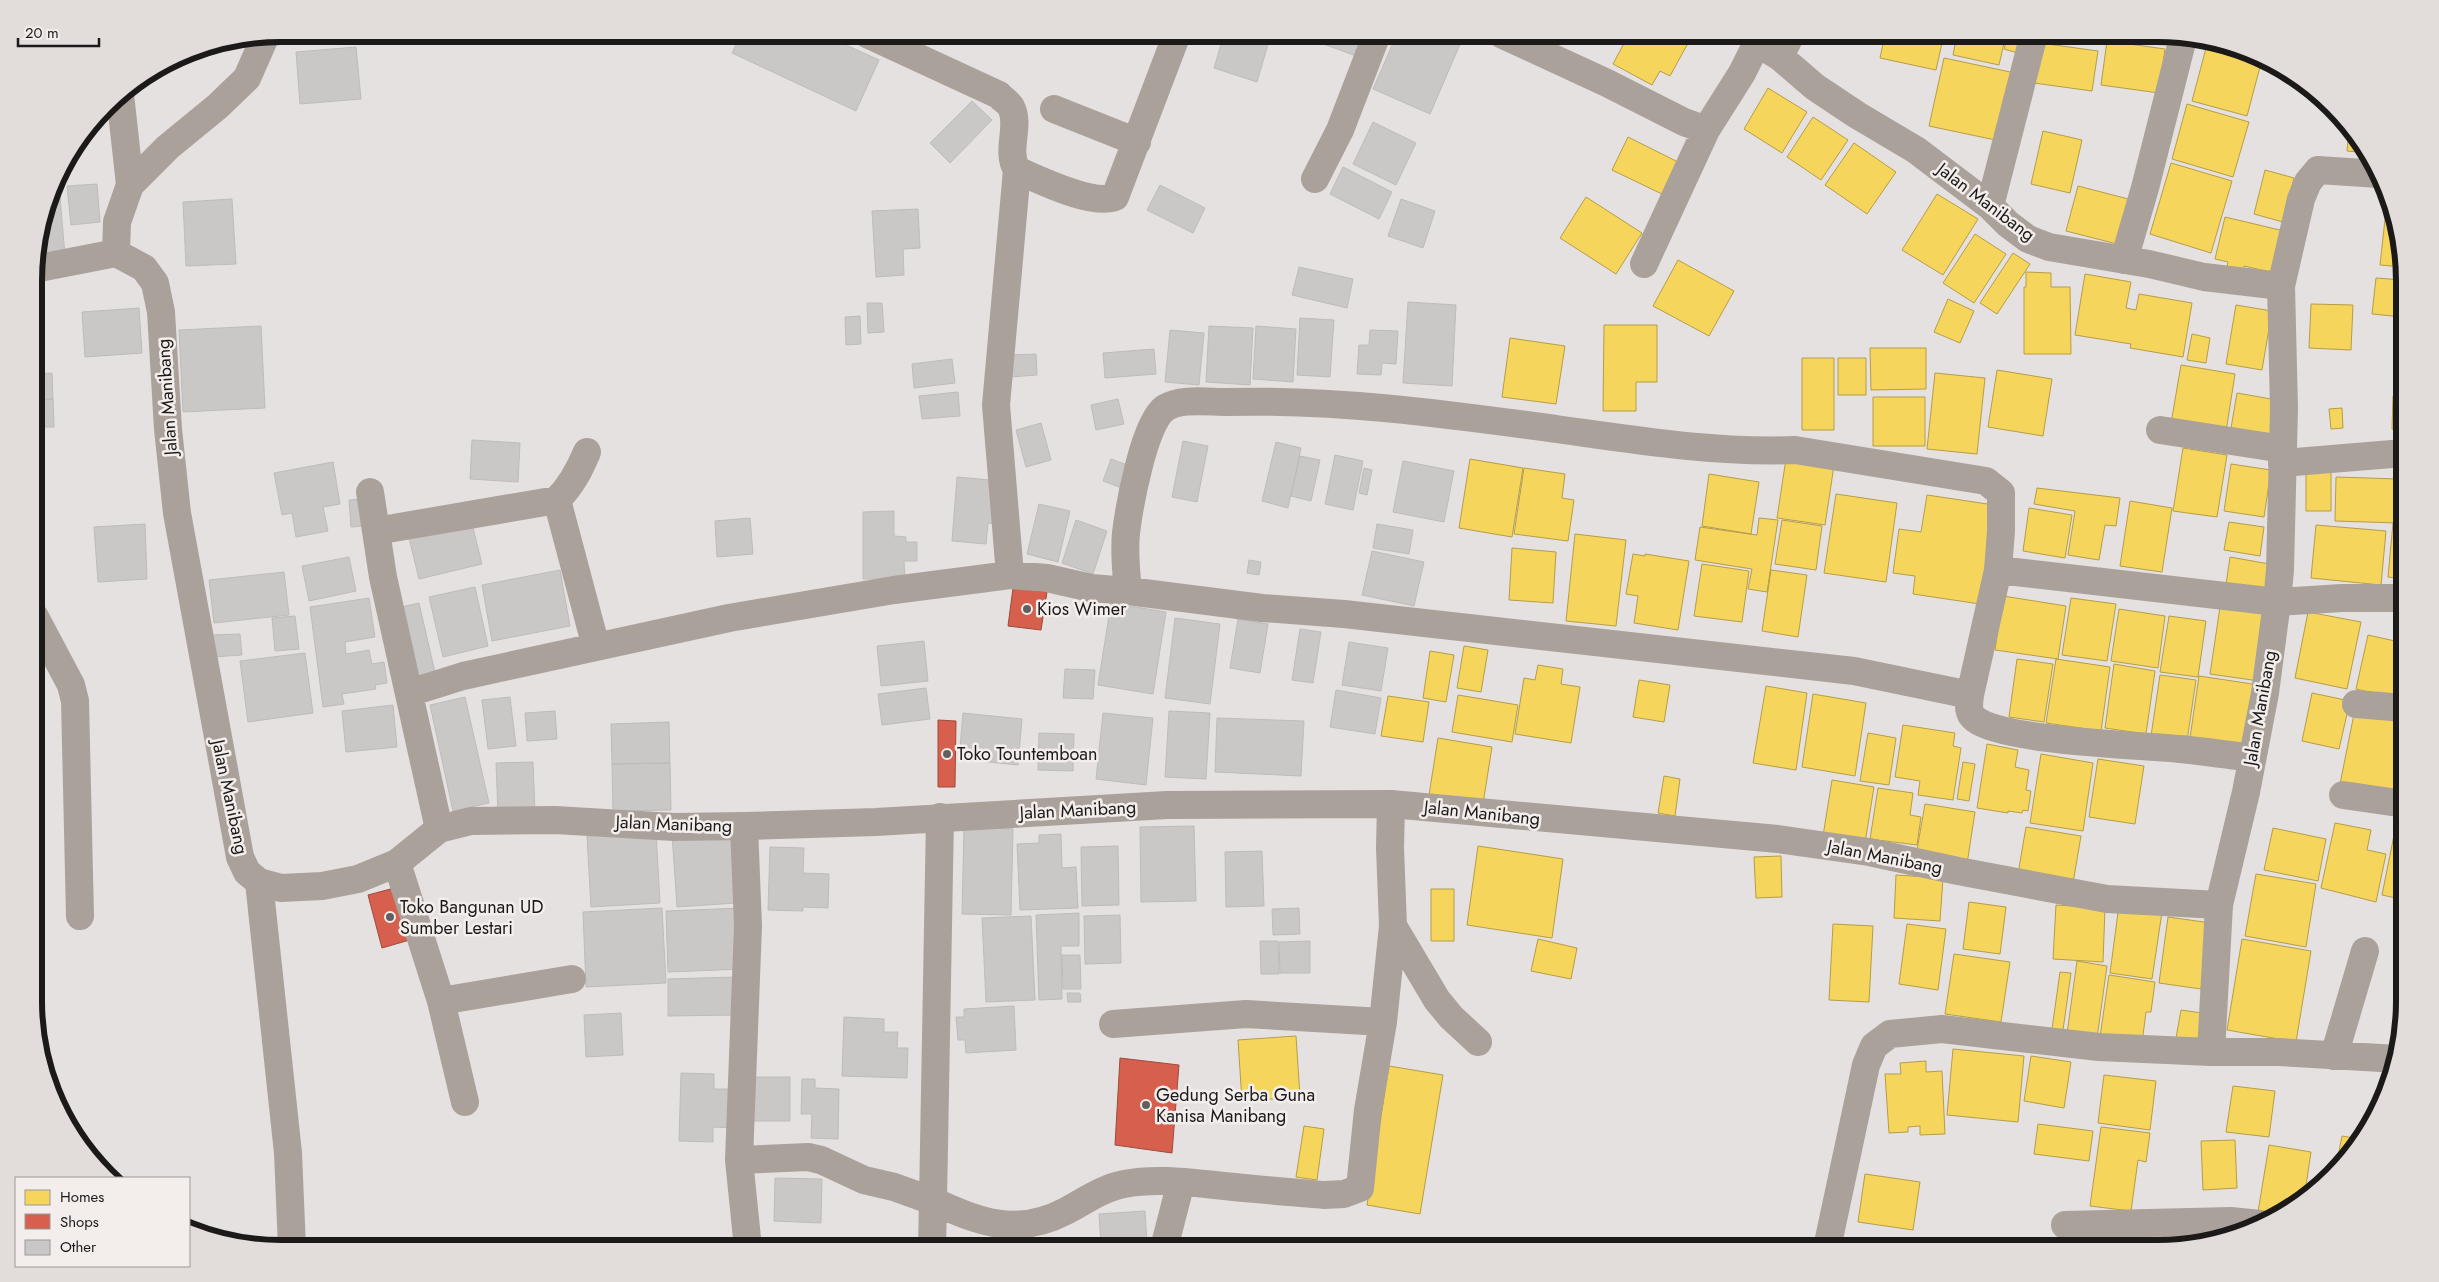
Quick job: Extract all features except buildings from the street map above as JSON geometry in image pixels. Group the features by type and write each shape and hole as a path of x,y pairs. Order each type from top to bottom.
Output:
{"street":[{"path":"884,42 999,96 1011,106 1013,120 1013,163 1017,170 996,405 1010,575"},
{"path":"1017,170 1080,195 1108,200 1116,197 1174,42"},
{"path":"1315,179 1340,130 1374,42"},
{"path":"1518,42 1684,122 1706,130 1644,264"},
{"path":"1990,206 2032,42"},
{"name":"Jalan Manibang","path":"1706,130 1742,73 1757,43 1786,45 1814,87 1916,150 1990,206 2008,224 2028,238 2049,247 2204,277 2281,286"},
{"path":"130,185 168,147 218,106 247,78 262,44"},
{"path":"2124,260 2145,188 2181,44"},
{"path":"43,267 116,253 118,222 130,185 121,105"},
{"path":"1054,109 1137,142"},
{"name":"Jalan Manibang","path":"116,253 144,268 155,283 161,312 168,429 177,513 236,840 247,872 259,882 281,888 322,886 358,879 397,863 439,829 472,821 511,820 674,827 744,826 876,822 1167,806 1391,804 1778,839 1869,852 2107,899 2219,905 2246,792 2265,693 2280,570 2284,345 2281,286 2301,199 2308,182 2318,170 2371,173"},
{"path":"1128,591 1126,534 1132,499 1152,425 1164,408 1179,403 1295,402 1387,408 1493,420 1620,440 1766,451 1795,450 1986,481 2001,493 1998,570 1970,694 1969,710 1974,719 1994,729 2064,740 2182,749 2252,758"},
{"path":"2160,430 2282,456 2396,453"},
{"path":"376,531 556,500 569,488 587,452"},
{"path":"370,492 383,577 439,829"},
{"path":"556,500 596,647"},
{"path":"1998,570 2276,602 2342,598 2396,598"},
{"path":"408,693 463,676 748,615 894,590 1010,575 1047,578 1091,588 1262,608 1344,614 1854,671 1970,694"},
{"path":"42,629 71,685 75,701 80,916"},
{"path":"2356,704 2396,707"},
{"path":"2343,795 2396,803"},
{"path":"739,1160 808,1157 821,1160 864,1180 894,1187 978,1220 1003,1226 1024,1224 1064,1212 1098,1193 1124,1184 1181,1182 1324,1195 1344,1194 1360,1188 1368,1110 1383,1022 1393,926 1390,848 1391,804"},
{"path":"932,1240 940,817"},
{"path":"744,826 748,926 739,1160 747,1240"},
{"path":"397,863 441,1001 465,1102"},
{"path":"259,882 288,1153 292,1240"},
{"path":"2211,1052 2219,905"},
{"path":"1393,926 1437,1000 1451,1017 1478,1042"},
{"path":"2334,1056 2365,951"},
{"path":"441,1001 572,979"},
{"path":"1113,1024 1246,1014 1383,1022"},
{"path":"1830,1240 1866,1065 1874,1046 1890,1034 1942,1029 2099,1047 2211,1052 2278,1052 2389,1059"},
{"path":"1166,1240 1181,1182"},
{"path":"2065,1225 2227,1229"}],"place":[{"name":"Kios Wimer","path":"1027,609"},
{"name":"Toko Tountemboan","path":"947,754"},
{"name":"Toko Bangunan UD Sumber Lestari","path":"390,917"},
{"name":"Gedung Serba Guna Kanisa Manibang","path":"1146,1105"}]}
